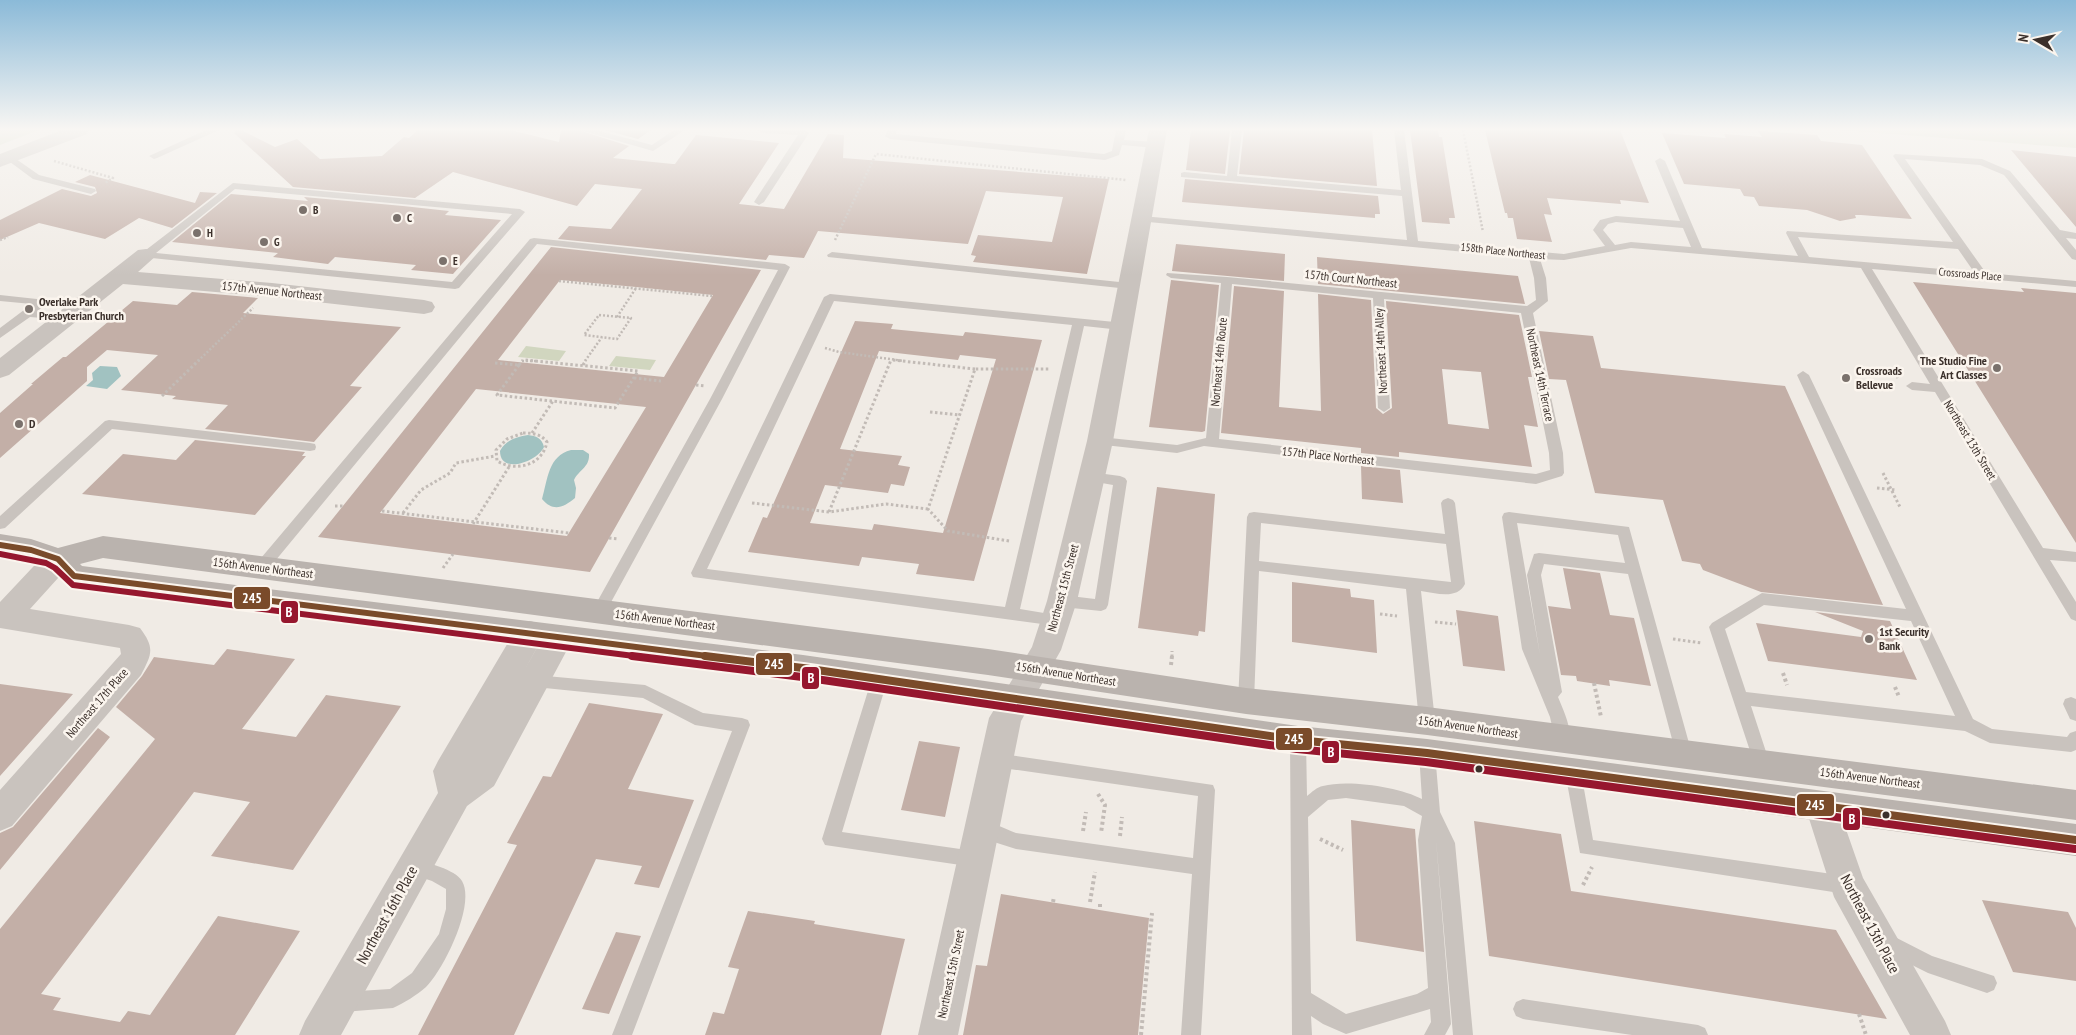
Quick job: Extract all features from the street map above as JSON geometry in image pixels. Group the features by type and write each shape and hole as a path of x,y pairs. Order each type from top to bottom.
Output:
{"main road":[{"path":"0,545 31,550 58,559 74,576 880,678 1298,740 1427,753 2076,840"},
{"name":"156th Avenue Northeast","path":"58,559 103,547 978,660 1246,701 1427,721 1560,728 1684,754 2076,805"},
{"path":"803,668 828,659 979,677 1034,670"}],"street":[{"name":"Northeast 15th Street","path":"938,1035 1005,718 1046,650 1060,610 1100,440 1150,178"},
{"path":"0,370 146,256"},
{"name":"157th Avenue Northeast","path":"120,276 424,307"},
{"path":"2,616 58,559"},
{"name":"Northeast 17th Place","path":"0,815 130,666 137,653 136,645 129,637 2,616"},
{"path":"455,794 450,771 545,635"},
{"name":"Northeast 16th Place","path":"319,1035 455,794 482,776 535,681 545,635"},
{"name":"Northeast 13th Place","path":"1822,806 1847,886 1931,1035"}],"lane":[{"path":"37,178 91,191"},
{"path":"760,202 775,178"},
{"path":"1236,178 1407,193"},
{"path":"1405,178 1413,242"},
{"path":"1667,178 1698,251"},
{"path":"1914,178 1982,275"},
{"path":"2011,178 2076,257"},
{"path":"233,186 520,212 455,286 146,256 233,186"},
{"name":"158th Place Northeast","path":"1142,219 1564,257 1631,245 1864,265"},
{"path":"1612,248 1598,230 1604,222 1616,219 1687,225"},
{"path":"1806,261 1791,233 1962,246"},
{"path":"2056,233 2076,236"},
{"path":"261,568 534,241 785,267 722,387 599,611"},
{"path":"832,255 1129,286"},
{"name":"Northeast 14th Terrace","path":"1534,255 1540,278 1542,301 1527,312 1556,453 1556,473"},
{"name":"Crossroads Place","path":"1864,265 2076,284"},
{"name":"Northeast 13th Street","path":"1864,265 2076,615"},
{"name":"157th Court Northeast","path":"1171,274 1529,310"},
{"name":"Northeast 14th Route","path":"1212,443 1227,280"},
{"name":"Northeast 14th Alley","path":"1378,295 1384,408"},
{"path":"1090,477 1120,481 1101,605 1011,614 698,573 806,343 830,297 1121,326"},
{"path":"0,298 42,302 0,334"},
{"path":"28,313 67,317"},
{"path":"1011,614 1079,322"},
{"path":"1803,375 1967,724"},
{"path":"1912,386 1940,389"},
{"path":"0,524 109,424 310,447"},
{"name":"157th Place Northeast","path":"1100,440 1176,449 1204,442 1536,479 1556,473"},
{"path":"1251,565 1452,590 1458,584 1448,503"},
{"path":"1246,701 1254,517 1453,540"},
{"path":"1560,728 1530,649 1509,517 1624,531 1684,754"},
{"path":"2039,552 2076,557"},
{"path":"1560,728 1534,575 1540,558 1634,569"},
{"path":"1413,585 1427,721"},
{"path":"1762,764 1717,627 1762,599 1916,616"},
{"path":"880,678 831,839 977,845 993,832 1016,841 1201,868"},
{"path":"535,681 645,692 701,720 742,725 622,1035"},
{"path":"1740,698 1967,724 1990,736 2071,746 2076,738"},
{"path":"1298,740 1302,1035"},
{"path":"1427,753 1431,812 1428,840 1440,1024 1434,1035"},
{"path":"995,760 1207,790 1191,1035"},
{"path":"1573,772 1586,847 1847,886"},
{"path":"1298,814 1324,793 1346,790 1406,799 1431,812 1446,843 1463,1035"},
{"path":"337,1003 393,998 419,980 447,938 455,909 455,886 437,874 414,867"},
{"path":"1876,936 1928,964 1987,983"},
{"path":"1301,998 1350,1029 1421,1003 1438,993"},
{"path":"1523,1009 1698,1035"}],"path":[{"path":"832,255 835,237 864,178"},
{"path":"1108,178 1134,181"},
{"path":"1472,178 1483,232"},
{"path":"0,240 8,237"},
{"path":"559,281 712,296"},
{"path":"617,317 635,288"},
{"path":"162,396 272,290"},
{"path":"599,315 631,318 617,339 602,337 584,336 599,315"},
{"path":"582,366 602,337"},
{"path":"806,343 839,352 975,369 1068,369"},
{"path":"523,360 638,372 616,408 497,395 519,365 523,360"},
{"path":"829,512 891,360"},
{"path":"496,363 519,365"},
{"path":"1892,368 1898,378"},
{"path":"928,509 975,369"},
{"path":"634,378 661,381"},
{"path":"532,433 553,401"},
{"path":"930,412 959,415"},
{"path":"532,433 544,437 547,442 545,452 534,462 509,467 497,461 495,456 496,450 506,440 514,436 532,433"},
{"path":"403,513 422,490 450,473 456,463 495,456"},
{"path":"474,523 509,467"},
{"path":"1883,473 1900,507"},
{"path":"1872,487 1896,490"},
{"path":"733,500 829,512 886,504 928,509 948,531 1027,544"},
{"path":"382,511 569,533"},
{"path":"443,568 453,554"},
{"path":"1380,614 1402,616"},
{"path":"1432,622 1456,624"},
{"path":"1653,637 1723,645"},
{"path":"1170,666 1172,651"},
{"path":"1783,673 1789,690"},
{"path":"1594,683 1601,716"},
{"path":"1101,836 1105,805"},
{"path":"1083,834 1086,812"},
{"path":"1119,839 1122,817"},
{"path":"1317,837 1343,850"},
{"path":"1583,885 1592,866"},
{"path":"1090,902 1095,871"},
{"path":"1053,902 1054,896"},
{"path":"1141,1035 1152,913"},
{"path":"1859,1014 1866,1035"}],"green space":[{"path":"526,346 566,351 559,361 518,357"},
{"path":"616,356 656,360 650,370 609,366"}],"water":[{"path":"100,366 117,367 121,376 107,389 86,386 93,380 92,373"},
{"path":"528,435 542,441 544,447 527,461 519,464 506,463 500,451 502,447 512,440"},
{"path":"571,450 583,450 589,454 588,462 574,480 576,488 575,498 562,506 550,506 542,499 550,469 558,457"}],"building":[{"path":"83,178 102,178 195,203 200,192 217,193 172,228 139,218 105,239 39,223 0,240 0,220 62,189 91,196 97,193 95,187 75,182"},
{"path":"283,178 444,178 415,198 293,187"},
{"path":"476,178 756,178 739,204 784,209 802,178 1109,179 1087,274 973,262 976,256 971,255 978,235 1052,242 1063,197 986,191 968,244 818,231 804,258 769,255 766,260 558,239 569,226 611,229 642,189 595,184 577,206"},
{"path":"1288,178 1376,178 1377,186"},
{"path":"1416,178 1449,178 1455,218 1449,218 1450,224 1422,222"},
{"path":"1497,178 1639,178 1649,203 1620,200 1621,204 1547,198 1552,215 1544,214 1552,242 1517,239 1513,218 1508,218 1507,213 1505,213"},
{"path":"1682,178 1884,178 1912,219 1855,215 1856,218 1840,221 1807,210 1759,206 1754,197 1744,196 1740,189 1684,184"},
{"path":"2035,178 2076,178 2076,227"},
{"path":"1185,179 1378,196 1380,214 1375,214 1375,218 1182,202"},
{"path":"231,194 308,201 304,197 403,206 449,211 445,215 501,220 453,274 411,270 416,265 335,257 328,264 273,257 278,253 172,242"},
{"path":"1176,244 1285,254 1284,281 1172,271"},
{"path":"551,247 761,270 590,572 318,537","holes":["560,280 636,287 713,295 664,377 498,360","476,389 646,407 567,536 380,513"]},
{"path":"1317,257 1518,276 1525,304 1318,284"},
{"path":"1171,280 1219,285 1205,431 1202,432 1149,427"},
{"path":"1913,282 2024,292 2021,288 2076,293 2076,543"},
{"path":"1234,286 1284,291 1279,407 1321,411 1318,294 1371,300 1376,408 1383,414 1392,408 1386,301 1519,315 1532,377 1528,377 1538,427 1524,425 1532,467 1399,452 1399,457 1361,453 1361,448 1221,433","holes":["1442,369 1481,372 1489,429 1448,424"]},
{"path":"192,292 258,298 243,313 401,327 350,386 362,387 314,442 205,429 228,405 172,399 176,396 121,390 158,355 107,350 87,367 87,381 0,458 0,413 33,384 31,384 133,301 177,305"},
{"path":"855,321 893,324 891,329 963,336 965,332 1042,340 974,581 916,574 919,564 862,557 859,566 748,552 763,517 767,518","holes":["879,351 958,360 960,355 996,359 943,533 874,524 872,530 810,523 825,485 888,493 891,484 904,486 910,467 898,465 902,456 840,449"]},
{"path":"1539,331 1593,336 1601,368 1785,386 1883,605 1761,592 1703,570 1700,564 1682,561 1663,500 1595,493 1566,380 1549,379"},
{"path":"195,440 305,452 302,456 306,456 255,515 82,494 123,454 176,460"},
{"path":"1361,466 1400,470 1403,503 1362,499"},
{"path":"1157,487 1215,494 1205,632 1199,631 1198,636 1138,628"},
{"path":"1563,568 1600,573 1610,615 1634,618 1651,686 1609,680 1610,686 1577,681 1576,676 1561,675 1548,606 1571,609"},
{"path":"1292,582 1350,589 1351,597 1374,600 1377,653 1292,642"},
{"path":"1456,610 1498,616 1505,671 1463,666"},
{"path":"1815,612 1890,621 1917,680 1768,661 1756,623 1861,637 1863,631"},
{"path":"227,649 295,659 242,729 296,737 326,695 401,706 293,870 211,856 250,802 194,792 41,994 61,998 53,1010 120,1022 128,1011 150,1015 218,916 300,931 235,1035 0,1035 0,929 155,739 116,707 142,676 154,657 214,665"},
{"path":"0,684 73,694 0,776"},
{"path":"589,703 663,714 628,789 694,800 659,888 634,884 642,866 596,859 514,1035 418,1035 517,845 507,843 543,776 551,777"},
{"path":"98,728 110,737 0,870 0,833 13,827"},
{"path":"919,741 960,747 945,817 901,810"},
{"path":"1351,820 1415,829 1424,952 1356,941"},
{"path":"1474,821 1561,834 1571,891 1836,930 1887,1019 1489,956"},
{"path":"1001,894 1149,918 1138,1035 963,1035 976,965 987,966"},
{"path":"1982,900 2068,912 2076,928 2076,981 2013,972"},
{"path":"748,911 815,921 814,924 905,939 881,1035 705,1035 713,1012 724,1014 739,969 728,967"},
{"path":"616,932 641,936 609,1014 582,1009"}],"transit line":[{"name":"245","path":"0,545 31,550 58,559 74,576 803,668 1298,740 1427,753 2076,840"},
{"name":"B","path":"0,554 46,563 55,568 73,585 802,677 1297,749 1426,762 2075,849"}],"place":[{"name":"B","path":"303,210"},
{"name":"C","path":"397,218"},
{"name":"H","path":"197,233"},
{"name":"G","path":"264,242"},
{"name":"E","path":"443,261"},
{"name":"Overlake Park Presbyterian Church","path":"29,309"},
{"name":"The Studio Fine Art Classes","path":"1997,368"},
{"name":"Crossroads Bellevue","path":"1846,378"},
{"name":"D","path":"19,424"},
{"name":"1st Security Bank","path":"1869,639"}]}
